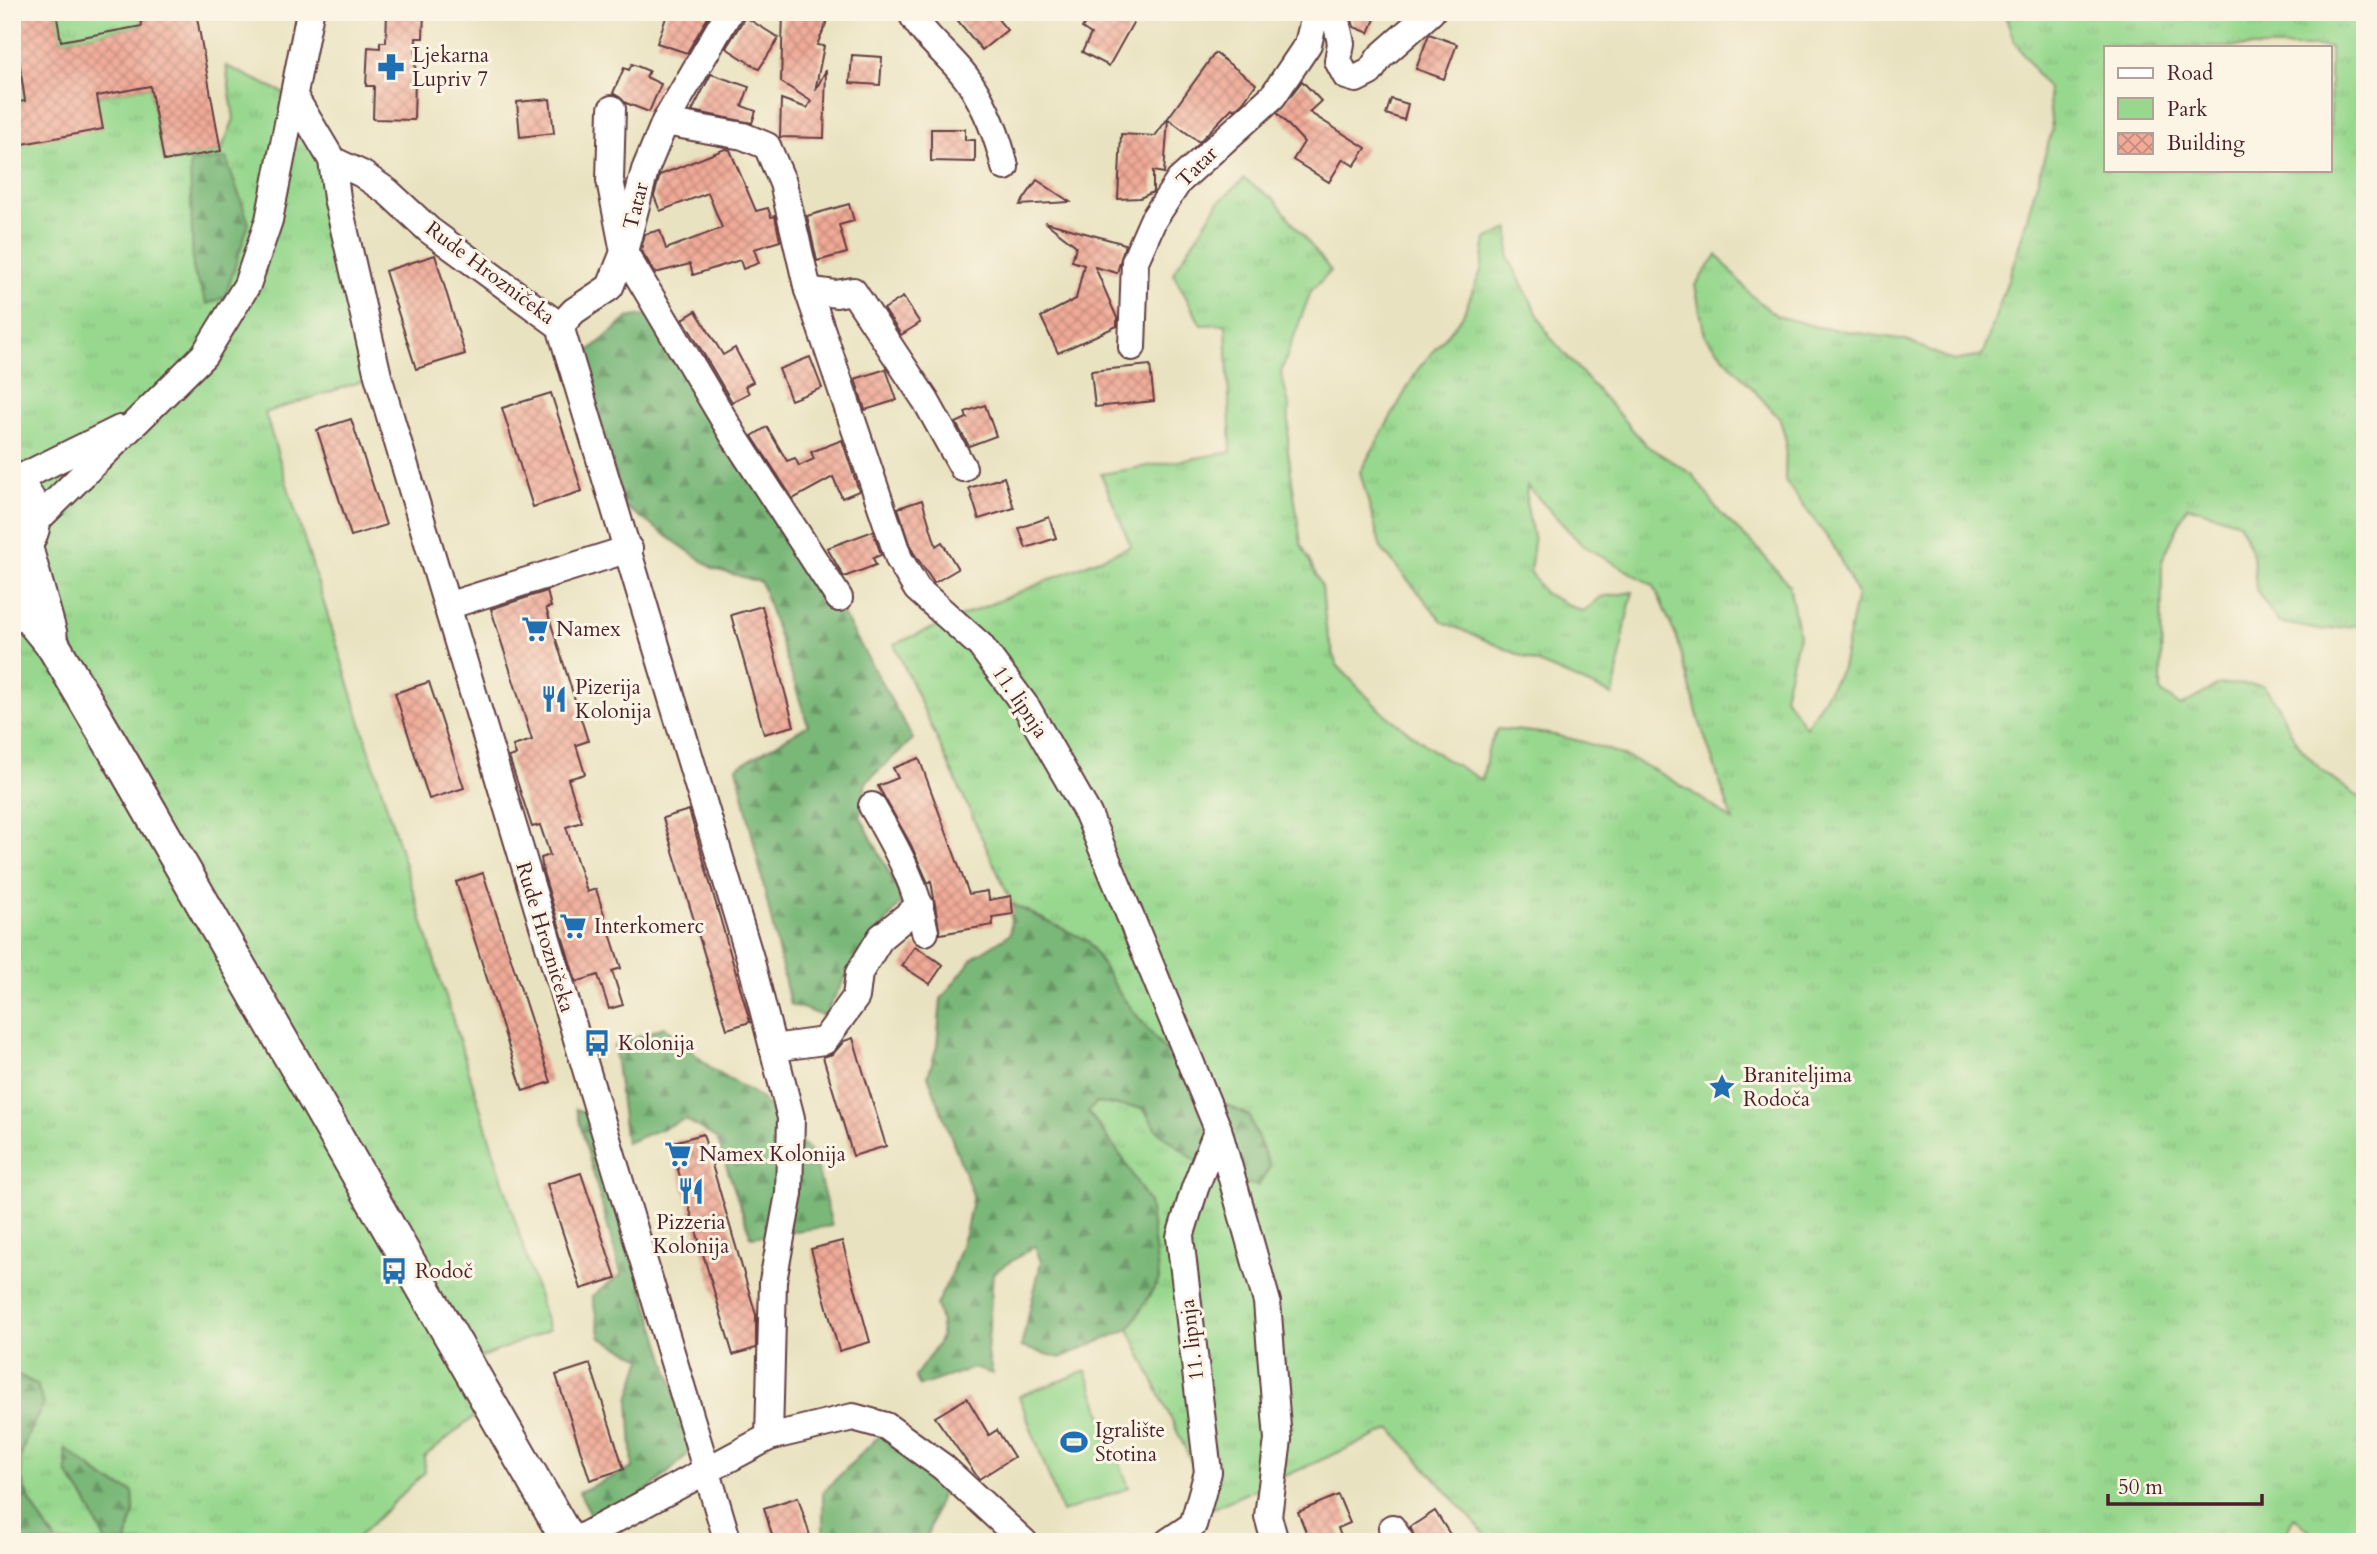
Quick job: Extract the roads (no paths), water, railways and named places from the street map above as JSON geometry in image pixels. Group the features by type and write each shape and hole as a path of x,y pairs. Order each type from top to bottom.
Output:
{"main road":[{"path":"12,482 25,492 33,506 24,541 54,647"},
{"path":"12,596 54,647 571,1542"}],"street":[{"path":"24,541 137,421 204,355 247,285 269,220 310,12"},
{"name":"Tatar","path":"560,326 574,311 610,287 624,252 645,170 665,122 729,12"},
{"path":"911,12 930,41 969,82 996,132 1005,167"},
{"name":"Tatar","path":"1132,347 1135,261 1153,220 1179,181 1273,96 1308,44 1316,12"},
{"path":"1334,12 1341,43 1338,61 1346,76 1356,79 1370,72 1380,57 1431,12"},
{"name":"Rude Hrozničeka","path":"295,98 332,160 337,198 378,376 728,1542"},
{"name":"Tatar","path":"612,109 610,180 624,252"},
{"name":"11. lipnja","path":"665,122 743,136 767,146 783,183 808,290 900,559 917,589 980,645 1027,708 1088,814 1218,1129 1267,1302 1278,1440 1268,1516 1275,1542"},
{"name":"Rude Hrozničeka","path":"332,160 362,174 388,192 429,230 560,326 750,958 791,1118 789,1194 773,1281 769,1437"},
{"path":"624,252 735,438 839,598"},
{"path":"808,290 836,294 853,291 926,401 963,468"},
{"path":"12,482 137,421"},
{"path":"447,606 629,549"},
{"path":"872,806 900,854 920,905 925,932"},
{"path":"773,1048 824,1041 856,997 859,973 881,937 920,905"},
{"name":"11. lipnja","path":"1168,1542 1193,1525 1208,1472 1180,1237 1195,1188 1218,1129"},
{"path":"571,1542 769,1437 853,1417 886,1426 943,1467 1024,1542"}],"place":[{"name":"Ljekarna Lupriv 7","path":"391,67"},
{"name":"Namex","path":"535,629"},
{"name":"Pizerija Kolonija","path":"554,699"},
{"name":"Interkomerc","path":"573,926"},
{"name":"Kolonija","path":"597,1043"},
{"name":"Braniteljima Rodoča","path":"1722,1087"},
{"name":"Namex Kolonija","path":"678,1154"},
{"name":"Pizzeria Kolonija","path":"691,1191"},
{"name":"Rodoč","path":"394,1271"},
{"name":"Igralište Stotina","path":"1074,1442"}]}
